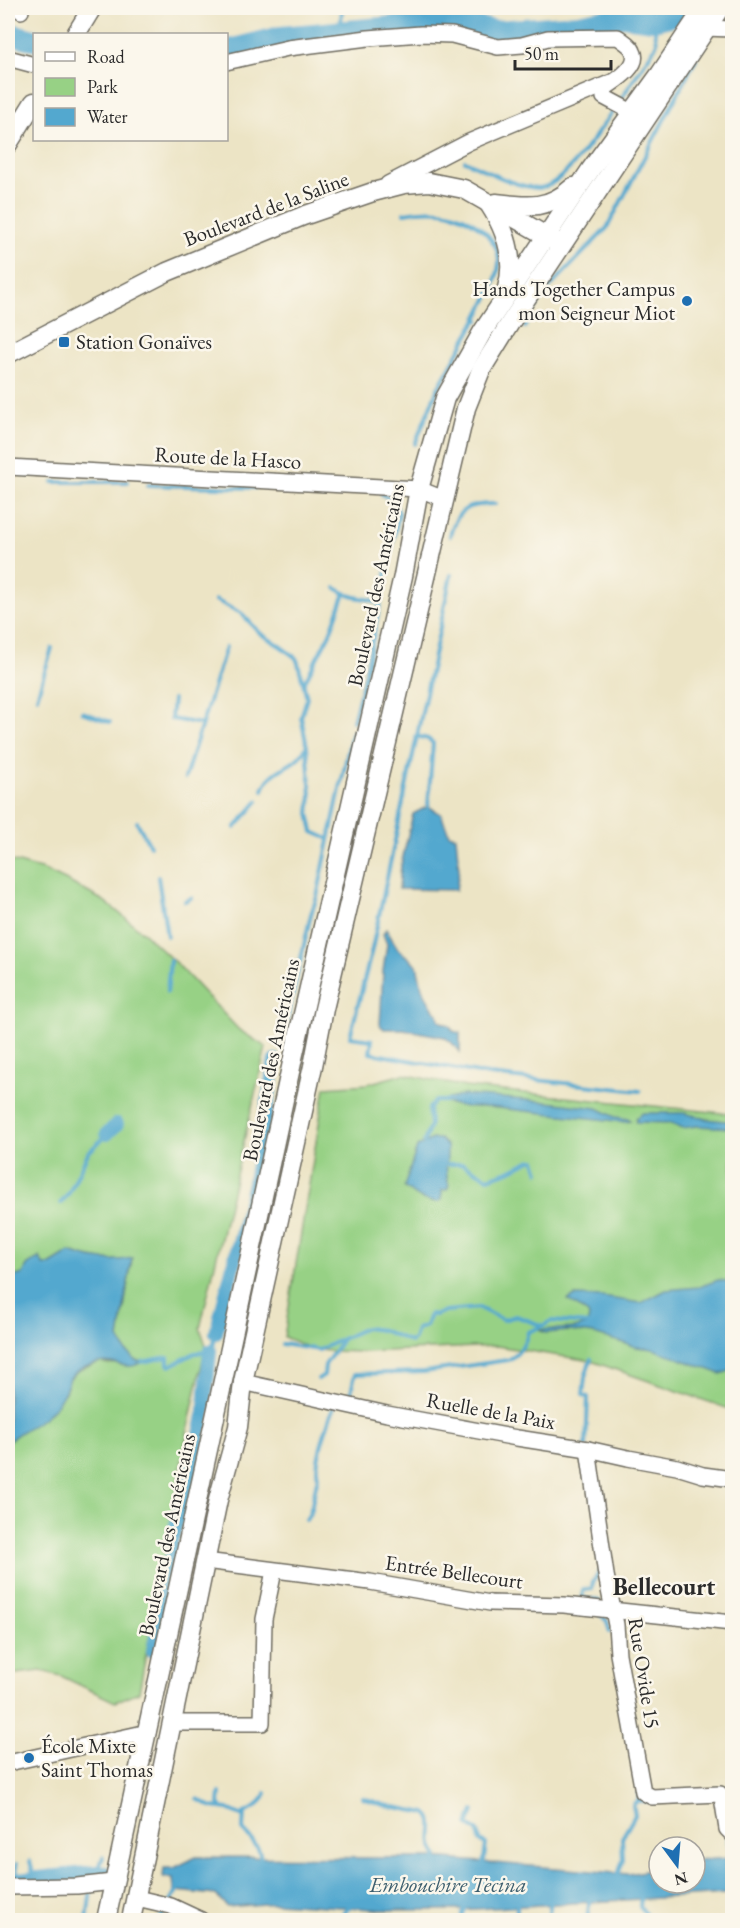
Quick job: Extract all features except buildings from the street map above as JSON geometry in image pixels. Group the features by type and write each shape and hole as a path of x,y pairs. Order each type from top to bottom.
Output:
{"main road":[{"path":"77,33 92,8"},
{"path":"554,240 591,169 703,20 720,8"},
{"path":"554,240 703,20"},
{"path":"8,144 33,104"},
{"path":"488,203 544,206 560,199 591,169"},
{"name":"Boulevard de la Saline","path":"8,354 167,272 303,216 404,184 429,182 464,189 554,240"},
{"path":"488,203 505,235 511,255 512,267 502,304"},
{"name":"Boulevard des Américains","path":"106,1920 288,1081 404,576 419,489 445,398 483,331 554,240"},
{"name":"Boulevard des Américains","path":"131,1920 218,1500 238,1427 243,1382 335,959 466,408 480,370 554,240"}],"street":[{"path":"703,20 732,29"},
{"path":"228,62 288,48 421,34 452,35 498,47 522,45 548,38 618,37 632,49 634,60 632,66 605,88 604,97 632,112"},
{"path":"8,58 33,65"},
{"path":"374,192 469,142 615,81"},
{"name":"Route de la Hasco","path":"8,467 419,489 444,499"},
{"name":"Ruelle de la Paix","path":"243,1382 387,1414 588,1449 677,1467 703,1475 732,1479"},
{"name":"Rue Ovide 15","path":"588,1449 618,1654 643,1792 652,1797 720,1794 730,1832"},
{"name":"Entrée Bellecourt","path":"205,1561 370,1582 490,1603 613,1609 732,1623"},
{"path":"173,1723 262,1723 264,1619 274,1571"},
{"path":"8,1763 148,1732"},
{"path":"8,1887 77,1886 113,1882"},
{"path":"137,1898 171,1906 201,1920"}],"green space":[{"path":"8,860 44,870 104,901 144,933 180,967 239,1030 266,1047 200,1328 206,1345 189,1423 139,1692 115,1702 61,1676 41,1671 8,1675 8,1442 20,1431 41,1420 65,1392 70,1378 77,1371 100,1362 108,1364 141,1362 135,1360 126,1351 119,1338 132,1259 101,1260 70,1252 49,1265 43,1265 40,1258 27,1266 23,1274 8,1279"},
{"path":"403,1074 466,1087 732,1114 732,1410 591,1361 497,1346 364,1352 329,1351 312,1349 284,1337 325,1087 367,1084"}],"water":[{"path":"428,806 441,814 449,834 456,836 459,870 456,890 399,889 401,865 413,814"},
{"path":"386,929 398,949 417,965 422,988 438,1014 439,1021 460,1033 460,1052 444,1037 403,1029 384,1029 380,1025 387,944 383,934"},
{"path":"464,1095 597,1108 615,1117 631,1121 489,1107 466,1107 446,1103 445,1100"},
{"path":"643,1113 684,1113 732,1122 732,1128 697,1126 683,1128 671,1123 636,1122 636,1118"},
{"path":"432,1139 440,1139 447,1146 446,1171 449,1185 447,1190 442,1190 442,1199 438,1202 420,1198 404,1187 417,1147"},
{"path":"70,1252 101,1260 132,1258 119,1338 126,1351 135,1360 142,1362 125,1366 104,1362 79,1370 72,1375 63,1395 49,1414 8,1442 8,1279 23,1274 27,1266 40,1257 43,1265 49,1265"},
{"path":"718,1280 732,1282 732,1370 721,1374 653,1349 636,1347 594,1334 569,1331 546,1333 539,1330 587,1325 588,1314 568,1300 575,1296 602,1297 641,1303 666,1290 699,1287"},
{"name":"Embouchire Tecina","path":"196,1857 434,1858 629,1874 647,1870 647,1895 707,1895 707,1859 732,1858 732,1895 459,1910 388,1910 276,1903 227,1907 216,1895 174,1890 173,1878 163,1877 164,1868 174,1868"}],"waterway":[{"path":"278,8 284,8"},
{"path":"342,8 341,23 346,31"},
{"path":"725,15 732,8"},
{"path":"228,50 281,37 425,24 464,25 496,31 578,25 624,16 653,20 686,12"},
{"path":"619,102 655,47 657,42 653,20"},
{"path":"8,33 33,40"},
{"path":"525,327 547,290 607,228 696,59"},
{"path":"465,161 521,185 539,188 549,185 570,168 614,109"},
{"path":"404,213 430,210 455,214 478,226 491,239 498,254 498,270 491,292 477,319 479,320"},
{"path":"415,444 437,390 477,319"},
{"path":"53,482 127,482"},
{"path":"148,485 255,488"},
{"path":"353,721 365,676 399,513 393,501 382,494"},
{"path":"450,536 456,519 466,509 471,506 496,504"},
{"path":"451,575 372,949 350,1037 372,1040 370,1053 489,1075 640,1091"},
{"path":"336,588 354,597 371,600 380,605"},
{"path":"304,683 330,633 345,593"},
{"path":"215,600 241,613 261,634 296,658 307,698 301,717 307,747 311,796 309,813 313,832 329,839"},
{"path":"185,778 226,647"},
{"path":"37,697 52,648"},
{"path":"173,699 171,719 202,724"},
{"path":"82,712 110,722"},
{"path":"283,1038 311,914 317,897 352,732"},
{"path":"416,736 433,743 428,806"},
{"path":"263,790 272,776 296,760 306,747"},
{"path":"235,828 258,801"},
{"path":"137,822 150,846"},
{"path":"158,877 167,936"},
{"path":"185,901 191,898"},
{"path":"167,992 170,960"},
{"path":"216,1333 254,1183 275,1060"},
{"path":"424,1142 430,1126 429,1108 435,1101 449,1101"},
{"path":"107,1134 117,1124"},
{"path":"61,1203 69,1193 88,1153 107,1134"},
{"path":"448,1164 463,1164 488,1178 535,1160 539,1172"},
{"path":"282,1344 319,1350 365,1328 382,1330 411,1342 417,1329 426,1326 430,1314 479,1308 503,1320 516,1316 543,1326 551,1321 591,1324"},
{"path":"349,1401 355,1374 424,1372 508,1360 516,1355 528,1332 543,1326"},
{"path":"142,1362 168,1357 170,1366 195,1353 208,1352 213,1347 216,1333 220,1332"},
{"path":"318,1379 324,1375 325,1365 341,1341"},
{"path":"153,1651 172,1554 171,1542 190,1478 204,1416 210,1351"},
{"path":"586,1446 588,1397 583,1395 585,1377 591,1359"},
{"path":"306,1520 310,1513 318,1476 318,1462 325,1431 334,1406"},
{"path":"599,1601 582,1598 583,1590 592,1589 593,1582 600,1571"},
{"path":"599,1613 607,1621 610,1632"},
{"path":"220,1793 219,1804 221,1806"},
{"path":"260,1863 260,1852 243,1829 244,1813 257,1806 266,1793"},
{"path":"638,1793 640,1801 648,1801"},
{"path":"363,1798 384,1805 426,1813 432,1822 432,1843 437,1855 435,1861"},
{"path":"197,1799 212,1807 228,1809 243,1816"},
{"path":"617,1878 623,1860 622,1838 635,1815 633,1805 639,1799"},
{"path":"474,1811 468,1825 478,1831 480,1841 486,1844 483,1866"},
{"path":"727,1836 729,1861"},
{"path":"94,1880 103,1857"},
{"path":"30,1861 36,1877"},
{"path":"16,1864 17,1875 20,1879"},
{"path":"8,1881 105,1873"},
{"path":"732,1887 727,1890 732,1920"},
{"path":"87,1920 91,1889"},
{"path":"171,1901 178,1889"},
{"path":"641,1894 640,1907 645,1913"},
{"path":"587,1920 590,1897"},
{"path":"548,1920 551,1901"},
{"path":"511,1920 517,1911 517,1902"},
{"path":"339,1920 351,1904"},
{"path":"462,1920 466,1907"},
{"path":"159,1920 164,1913"}],"place":[{"name":"Hands Together Campus mon Seigneur Miot","path":"687,301"},
{"name":"Station Gonaïves","path":"64,342"},
{"name":"École Mixte Saint Thomas","path":"29,1758"}],"district":[{"name":"Bellecourt","path":"664,1587"}]}
